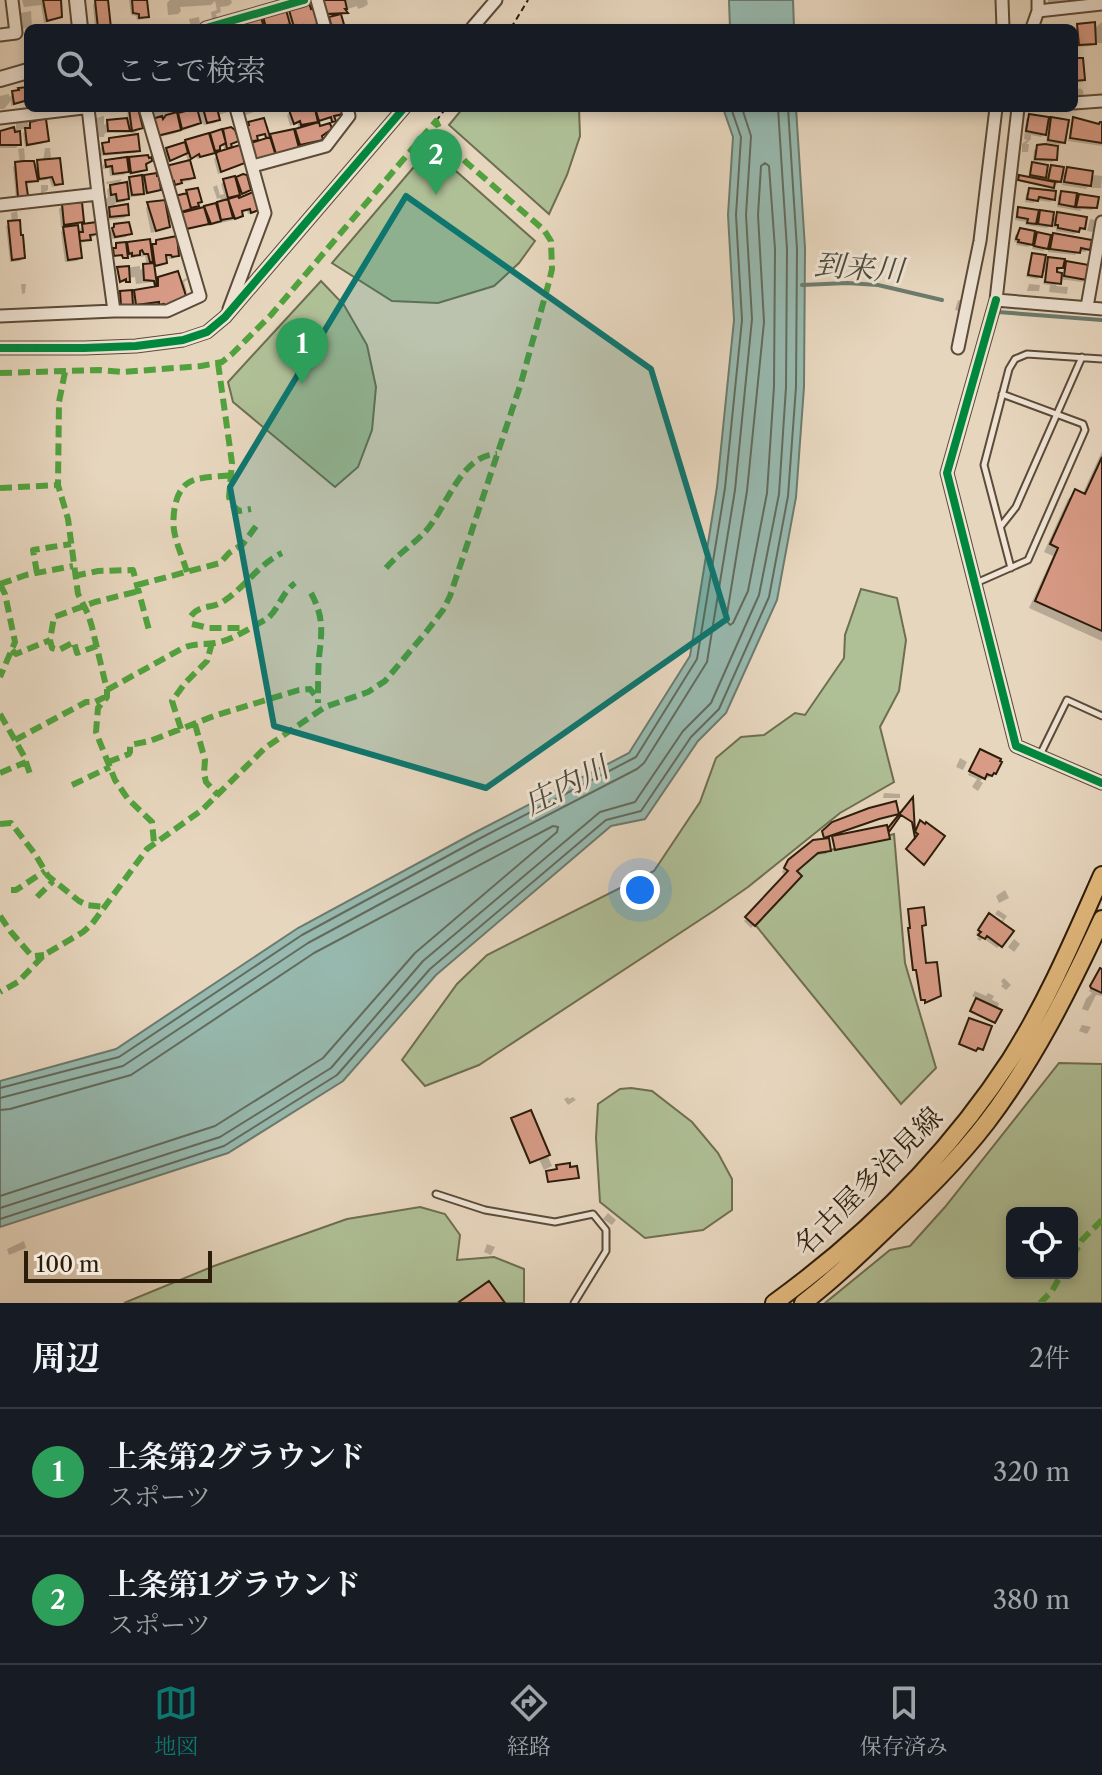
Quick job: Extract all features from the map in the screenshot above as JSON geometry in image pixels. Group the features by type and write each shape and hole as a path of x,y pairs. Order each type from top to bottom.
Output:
{"main road":[{"name":"名古屋多治見線","path":"774,1303 841,1253 926,1169 969,1118 1010,1059 1056,977 1102,875"},
{"name":"名古屋多治見線","path":"803,1303 831,1282 939,1179 987,1122 1027,1064 1068,992 1102,919"}],"street":[{"path":"0,35 16,33 12,0"},
{"path":"77,0 80,24"},
{"path":"220,24 272,4 304,0"},
{"path":"317,0 324,24"},
{"path":"475,24 496,0"},
{"path":"1002,0 1003,24"},
{"path":"1038,6 1102,4"},
{"path":"0,79 24,72"},
{"path":"1078,103 1102,101"},
{"path":"0,118 52,112"},
{"path":"87,112 114,311"},
{"path":"0,316 167,311 200,296 146,112"},
{"path":"225,317 265,213 237,112"},
{"path":"253,166 326,146 349,116 348,112"},
{"path":"0,348 136,346 183,340 207,332 225,317 401,112"},
{"path":"958,348 980,241 996,112"},
{"path":"1018,112 996,300 947,473 1016,746 1102,783"},
{"path":"0,205 98,194"},
{"path":"1087,307 1102,222"},
{"path":"996,300 1102,309"}],"lane":[{"path":"1011,568 984,465 1009,369 1015,359 1027,354 1102,359"},
{"path":"1000,526 1016,507 1082,357"},
{"path":"975,584 1028,560 1085,430 1083,424 1002,394"},
{"path":"1040,756 1067,700 1102,716"},
{"path":"436,1194 485,1210 555,1222 593,1214 606,1230 606,1251 574,1303"}],"path":[{"path":"513,24 528,0"},
{"path":"436,121 443,112"}],"highlighted area":[{"path":"406,196 651,369 727,619 486,788 274,726 230,487"}],"green space":[{"path":"460,112 579,112 580,136 549,214 449,125"},
{"path":"430,148 535,241 519,263 494,286 438,303 392,301 332,263"},
{"path":"321,281 344,305 367,345 376,387 372,430 358,467 335,487 233,402 228,382"},
{"path":"861,589 897,598 906,640 899,691 880,727 894,782 840,813 715,910 479,1065 425,1086 402,1060 457,984 487,955 654,871 700,802 716,758 741,737 764,735 795,713 805,715 844,658 845,635"},
{"path":"894,834 905,963 936,1068 901,1104 753,922 811,855"},
{"path":"1059,1063 1102,1064 1102,1303 825,1303 890,1250 910,1246 945,1207"},
{"path":"620,1089 652,1091 692,1122 718,1153 732,1179 732,1210 703,1230 645,1238 600,1202 596,1138 598,1104"},
{"path":"420,1207 445,1214 460,1235 457,1260 494,1257 524,1269 524,1303 124,1303 214,1266 347,1219"}],"water":[{"path":"729,0 793,0 794,24 730,24"},
{"name":"庄内川","path":"724,112 796,112 805,248 804,387 796,497 777,600 726,713 698,741 645,819 611,826 436,975 343,1081 228,1153 0,1227 0,1081 116,1049 298,928 629,753 690,656 717,487 734,320 728,215 733,137"}],"building":[{"path":"43,0 61,0 62,17 47,21"},
{"path":"95,0 108,0 111,24 98,24"},
{"path":"132,0 147,0 149,17 139,18 139,14 133,13"},
{"path":"322,0 345,0 348,13 325,14"},
{"path":"309,3 318,24 293,24 289,10"},
{"path":"286,10 290,24 265,24 263,16"},
{"path":"341,14 344,24 331,24 329,17"},
{"path":"261,17 263,24 238,24"},
{"path":"1095,22 1096,44 1079,45 1077,24"},
{"path":"1078,58 1083,58 1085,80 1078,81"},
{"path":"24,87 24,101 14,104 12,91"},
{"path":"129,112 139,112 143,128 132,131"},
{"path":"177,112 181,130 157,136 152,119 162,116 163,119"},
{"path":"198,112 201,123 182,129 178,113"},
{"path":"204,112 218,112 220,120 207,123"},
{"path":"290,112 316,112 318,122 301,125 300,121 294,124"},
{"path":"316,112 342,112 334,116 336,121 332,122 331,117 319,121"},
{"path":"1029,114 1049,117 1046,135 1026,131"},
{"path":"1051,117 1069,120 1065,143 1048,140"},
{"path":"1073,117 1099,124 1102,122 1102,143 1070,138"},
{"path":"127,118 130,131 108,131 107,120"},
{"path":"264,118 270,137 266,138 265,134 257,136 258,140 250,142 245,126 249,125 248,122"},
{"path":"46,119 49,141 27,145 25,128 30,128 30,122"},
{"path":"319,122 320,126 330,123 332,129 322,136 323,140 300,145 295,129"},
{"path":"14,127 15,132 20,131 21,145 0,145 0,131"},
{"path":"231,127 239,141 227,149 223,129"},
{"path":"222,129 226,143 215,151 210,133"},
{"path":"294,129 299,148 276,154 270,134"},
{"path":"209,133 215,153 200,157 199,154 191,159 185,140"},
{"path":"138,134 140,151 104,154 102,143 109,142 109,138"},
{"path":"270,137 276,156 257,162 251,143"},
{"path":"185,142 188,153 170,161 166,148"},
{"path":"240,145 245,163 221,172 217,152"},
{"path":"1037,145 1058,146 1057,160 1035,159"},
{"path":"148,155 152,161 146,164 147,170 131,173 129,157"},
{"path":"127,157 129,172 113,174 112,166 106,167 105,160"},
{"path":"60,158 63,184 55,185 52,177 39,179 37,160"},
{"path":"190,160 195,178 181,180 182,183 175,185 174,181 170,182 166,166"},
{"path":"34,161 38,181 26,182 28,196 18,197 15,162"},
{"path":"1032,162 1048,165 1046,178 1030,175"},
{"path":"1051,165 1064,167 1061,182 1048,180"},
{"path":"1067,167 1093,171 1091,186 1064,182"},
{"path":"157,173 161,190 147,193 144,175"},
{"path":"142,175 144,194 132,195 129,177"},
{"path":"247,175 251,190 242,194 236,177"},
{"path":"1019,175 1055,182 1054,188 1018,180"},
{"path":"235,176 240,195 228,198 223,179"},
{"path":"127,182 129,199 117,201 116,194 111,195 110,185"},
{"path":"198,188 202,202 191,208 186,190"},
{"path":"1029,188 1056,191 1055,200 1039,197 1038,201 1027,199"},
{"path":"1061,191 1077,193 1075,207 1059,204"},
{"path":"253,192 259,210 251,213 250,209 242,211 243,216 235,219 228,199"},
{"path":"187,193 191,209 181,212 175,196"},
{"path":"1079,194 1099,197 1097,208 1076,207"},
{"path":"228,199 233,218 221,220 217,202"},
{"path":"165,200 170,227 156,231 147,202"},
{"path":"82,202 84,222 64,225 62,204"},
{"path":"216,203 221,221 211,224 204,206"},
{"path":"128,204 129,215 110,217 109,207"},
{"path":"204,207 209,224 186,229 180,213"},
{"path":"1018,207 1039,210 1036,224 1017,217"},
{"path":"1040,210 1054,212 1052,226 1038,224"},
{"path":"1057,212 1087,217 1085,229 1080,228 1079,232 1058,228 1055,225"},
{"path":"20,220 25,258 12,260 8,221"},
{"path":"97,222 98,234 90,235 91,240 80,241 82,224"},
{"path":"129,222 132,234 115,237 114,224"},
{"path":"78,225 82,258 68,260 63,227"},
{"path":"1020,228 1035,231 1033,245 1018,242 1016,239"},
{"path":"1037,232 1051,235 1048,249 1034,246"},
{"path":"1053,233 1092,240 1090,250 1081,248 1080,253 1050,249"},
{"path":"177,236 179,256 166,255 167,263 155,266 152,244 156,244 156,240"},
{"path":"150,239 153,262 142,250 140,255 129,254 127,242"},
{"path":"126,242 128,258 114,256 116,243"},
{"path":"1032,253 1046,255 1042,277 1028,275"},
{"path":"1048,257 1065,259 1063,268 1057,268 1057,272 1062,273 1061,284 1045,282"},
{"path":"1066,261 1089,265 1087,280 1064,276"},
{"path":"154,263 157,285 154,281 144,280 143,264"},
{"path":"129,266 130,282 126,279 120,282 117,267"},
{"path":"178,271 187,299 165,307 159,302 136,305 134,290 158,286 158,277"},
{"path":"132,290 133,306 121,306 120,291"},
{"path":"1102,457 1102,631 1035,601 1058,548 1050,544 1075,489 1085,494"},
{"path":"980,749 1002,762 996,774 987,774 985,779 969,771"},
{"path":"913,797 915,832 918,834 915,838 912,822 901,815 889,832 888,828"},
{"path":"896,801 899,814 824,838 822,831 832,822"},
{"path":"920,820 945,836 924,865 906,849 918,834 915,832"},
{"path":"887,825 890,839 835,850 832,836"},
{"path":"829,838 831,851 818,853 797,871 802,876 755,926 745,917 788,871 784,868 788,860 813,840"},
{"path":"924,907 926,925 922,926 926,963 937,962 941,996 925,1003 921,1000 916,970 913,970 908,928 908,909"},
{"path":"989,913 1014,931 1002,947 987,936 985,939 978,935"},
{"path":"1102,969 1102,993 1090,986"},
{"path":"976,998 1002,1010 995,1023 970,1011"},
{"path":"969,1018 992,1026 983,1050 978,1048 976,1051 959,1044"},
{"path":"531,1110 550,1155 530,1163 511,1118"},
{"path":"570,1163 570,1167 577,1166 579,1178 548,1182 546,1171 557,1169 556,1165"},
{"path":"489,1281 505,1303 459,1302"}],"waterway":[{"name":"到来川","path":"802,285 878,285 942,300"},
{"name":"到来川","path":"998,312 1102,320"}],"marked path":[{"path":"0,373 123,372 222,362 271,315 436,121 444,139 544,230 551,241 552,269 521,383 443,610 385,681 368,692 325,707 265,748 202,810 147,849 92,924 44,955 18,982 0,992"},
{"path":"218,363 232,463 229,497 231,504 239,511 251,509"},
{"path":"65,372 59,402 58,485 68,519 78,594 92,627 107,690 107,697 98,708 96,732 115,780 128,799 152,822 154,843"},
{"path":"386,568 432,524 463,473 484,457 497,454"},
{"path":"187,572 174,530 177,498 192,481 231,475"},
{"path":"0,488 58,485"},
{"path":"137,585 220,563 243,544 259,522"},
{"path":"37,573 33,550 71,544"},
{"path":"191,616 198,610 224,601 266,563 282,553"},
{"path":"0,584 26,575 73,566"},
{"path":"74,576 98,571 133,570 150,634"},
{"path":"107,690 183,648 222,641 249,629 268,618 295,583"},
{"path":"0,584 15,642 0,677"},
{"path":"97,646 77,653 74,642 59,650 52,648 50,640 54,617 139,591"},
{"path":"311,593 321,625 318,703"},
{"path":"192,624 209,628 244,628"},
{"path":"12,650 16,654 50,640"},
{"path":"181,729 172,701 207,661 212,643"},
{"path":"108,762 129,754 130,745 299,690 310,689 318,699"},
{"path":"15,740 86,702 95,702 107,696"},
{"path":"0,714 24,756 31,777"},
{"path":"195,724 205,760 206,782 218,795"},
{"path":"0,773 26,762"},
{"path":"72,785 110,767"},
{"path":"0,824 11,823 48,876 79,901 105,907"},
{"path":"11,890 16,890 45,871"},
{"path":"37,897 53,881"},
{"path":"0,916 30,954 44,955"},
{"path":"1078,1247 1102,1220"},
{"path":"1040,1303 1059,1279"}],"cycle path":[{"path":"220,24 304,0"},
{"path":"0,348 136,346 183,340 207,332 225,317 401,112"},
{"path":"996,300 947,473 1016,746 1102,783"}],"place":[{"name":"上条第1グラウンド","path":"436,195"},
{"name":"上条第2グラウンド","path":"302,384"}]}
